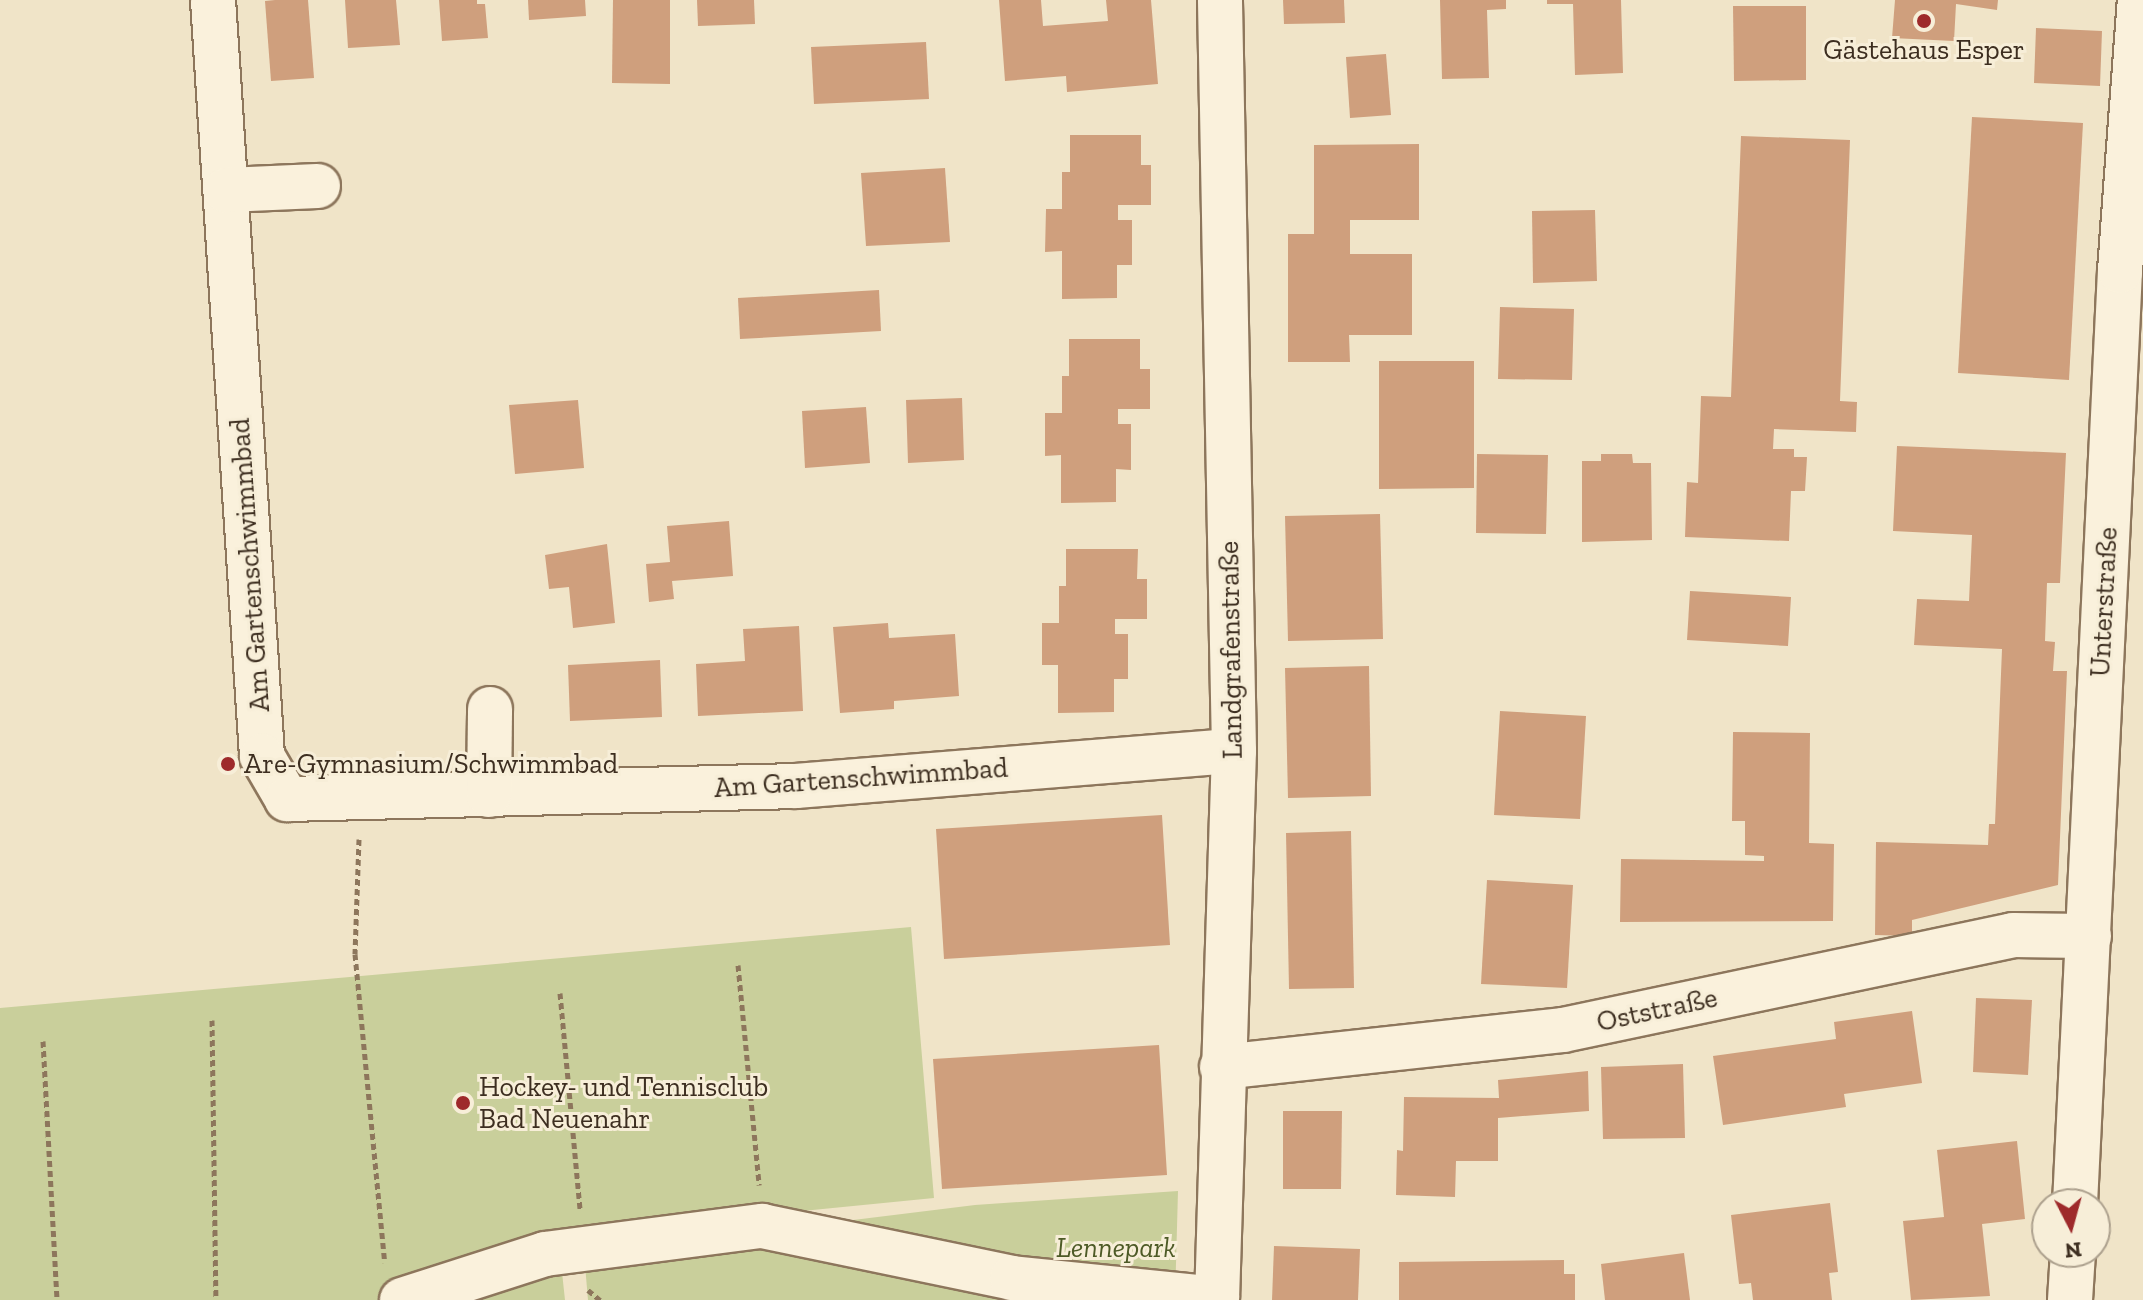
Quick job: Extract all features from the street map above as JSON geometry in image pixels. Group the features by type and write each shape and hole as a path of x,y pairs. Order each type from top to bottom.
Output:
{"street":[{"name":"Am Gartenschwimmbad","path":"213,0 262,756 287,799 796,786 1234,751"},
{"name":"Landgrafenstraße","path":"1217,1300 1234,751 1220,0"},
{"name":"Unterstraße","path":"2076,1188 2132,272 2140,0"},
{"path":"226,190 318,186"},
{"path":"489,795 490,709"},
{"name":"Oststraße","path":"1222,1067 1563,1030 2013,935 2089,936"},
{"path":"394,1284 545,1254 762,1226 1012,1278 1217,1300"},
{"path":"2070,1300 2072,1268"}],"path":[{"path":"357,798 360,857 355,954 394,1284"},
{"path":"738,965 762,1226"},
{"path":"560,993 583,1250"},
{"path":"212,1020 216,1300"},
{"path":"43,1041 57,1300"}],"green space":[{"name":"Hockey- und Tennisclub Bad Neuenahr","path":"911,927 934,1198 558,1235 565,1300 0,1300 0,1008"},
{"name":"Lennepark","path":"1178,1191 1175,1300 588,1300 584,1253 975,1205"}],"building":[{"path":"308,0 314,78 271,81 265,1"},
{"path":"345,0 396,0 400,45 348,48"},
{"path":"439,0 477,0 477,4 485,4 488,38 442,41"},
{"path":"528,0 585,0 586,16 529,20"},
{"path":"613,0 670,0 670,84 612,83"},
{"path":"697,0 754,0 755,24 698,26"},
{"path":"999,0 1041,0 1043,26 1108,21 1106,0 1151,0 1158,84 1067,92 1066,76 1005,81"},
{"path":"1283,0 1344,0 1345,23 1284,24"},
{"path":"1440,0 1506,0 1506,9 1487,10 1489,78 1442,79"},
{"path":"1547,0 1621,0 1623,73 1575,75 1573,4 1547,4"},
{"name":"Gästehaus Esper","path":"1895,0 1998,0 1997,10 1956,4 1954,41 1892,38"},
{"path":"1733,6 1806,6 1806,80 1734,81"},
{"path":"2036,28 2102,31 2100,86 2034,83"},
{"path":"926,42 929,99 814,104 811,47"},
{"path":"1386,54 1391,115 1350,118 1346,57"},
{"path":"1972,117 2083,123 2069,380 1958,373"},
{"path":"1070,135 1141,135 1141,165 1151,165 1151,205 1118,205 1118,220 1132,220 1132,265 1117,265 1117,298 1062,299 1062,251 1045,252 1046,209 1062,209 1062,172 1070,172"},
{"path":"1741,136 1850,140 1840,401 1857,402 1856,432 1774,429 1773,449 1794,449 1794,457 1807,457 1805,491 1791,491 1789,541 1685,537 1687,482 1698,483 1701,396 1731,397"},
{"path":"1419,144 1419,220 1350,220 1350,254 1412,254 1412,335 1349,335 1350,362 1288,362 1288,234 1314,234 1314,145"},
{"path":"945,168 950,242 866,246 861,173"},
{"path":"1595,210 1597,281 1533,283 1532,211"},
{"path":"879,290 881,331 740,339 738,298"},
{"path":"1500,307 1574,309 1572,380 1498,379"},
{"path":"1069,339 1140,339 1140,369 1150,369 1150,409 1118,409 1118,424 1131,424 1131,470 1116,469 1116,502 1061,503 1061,455 1045,456 1045,413 1062,413 1062,376 1069,376"},
{"path":"1379,361 1474,361 1474,488 1379,489"},
{"path":"962,398 964,460 908,463 906,400"},
{"path":"578,400 584,468 515,474 509,405"},
{"path":"866,407 870,463 805,468 802,411"},
{"path":"1897,446 2066,453 2060,583 2047,583 2045,641 2055,642 2053,671 2067,671 2058,885 1912,920 1912,936 1875,935 1876,842 1988,845 1989,824 1995,824 2002,649 1914,645 1917,599 1969,601 1972,535 1893,531"},
{"path":"1477,454 1548,455 1546,534 1476,533"},
{"path":"1601,454 1632,454 1633,463 1651,463 1652,540 1582,542 1582,461 1601,461"},
{"path":"1380,514 1383,639 1288,641 1285,516"},
{"path":"729,521 733,576 672,581 674,599 649,602 646,564 670,562 667,526"},
{"path":"607,544 615,623 573,628 569,587 549,589 545,555"},
{"path":"1066,549 1138,549 1137,579 1147,579 1147,619 1115,619 1115,634 1128,634 1128,679 1114,679 1114,712 1058,713 1058,665 1042,665 1042,623 1059,623 1059,586 1066,586"},
{"path":"1690,591 1791,597 1788,646 1687,640"},
{"path":"888,623 889,638 955,634 959,696 894,701 894,709 840,713 833,627"},
{"path":"799,626 803,711 698,716 696,664 745,661 743,629"},
{"path":"660,660 662,717 570,721 568,665"},
{"path":"1369,666 1371,796 1288,798 1285,668"},
{"path":"1500,711 1586,716 1580,819 1494,815"},
{"path":"1733,732 1810,733 1809,843 1834,844 1833,921 1620,922 1621,859 1764,861 1764,856 1745,855 1745,821 1732,821"},
{"path":"1162,815 1170,945 944,959 936,829"},
{"path":"1351,831 1354,988 1289,989 1286,833"},
{"path":"1487,880 1573,885 1567,988 1481,984"},
{"path":"1976,998 2032,1000 2028,1075 1973,1072"},
{"path":"1912,1011 1922,1083 1844,1094 1846,1107 1723,1125 1713,1056 1836,1039 1834,1022"},
{"path":"1159,1045 1167,1175 942,1189 933,1059"},
{"path":"1683,1064 1685,1138 1603,1139 1601,1067"},
{"path":"1588,1071 1589,1111 1498,1118 1498,1161 1456,1161 1455,1197 1396,1195 1397,1150 1403,1151 1404,1097 1499,1098 1498,1080"},
{"path":"1283,1111 1342,1111 1341,1189 1283,1189"},
{"path":"2017,1141 2025,1219 1982,1224 1990,1296 1911,1300 1903,1221 1944,1217 1937,1150"},
{"path":"1830,1203 1838,1272 1829,1273 1832,1300 1753,1300 1751,1283 1739,1284 1731,1215"},
{"path":"1274,1246 1360,1249 1358,1300 1272,1300"},
{"path":"1684,1253 1690,1300 1605,1300 1601,1264"},
{"path":"1564,1260 1564,1274 1575,1274 1575,1300 1399,1300 1399,1262"}],"place":[{"name":"Gästehaus Esper","path":"1924,21"},
{"name":"Are-Gymnasium/Schwimmbad","path":"228,764"},
{"name":"Hockey- und Tennisclub Bad Neuenahr","path":"463,1103"}]}
